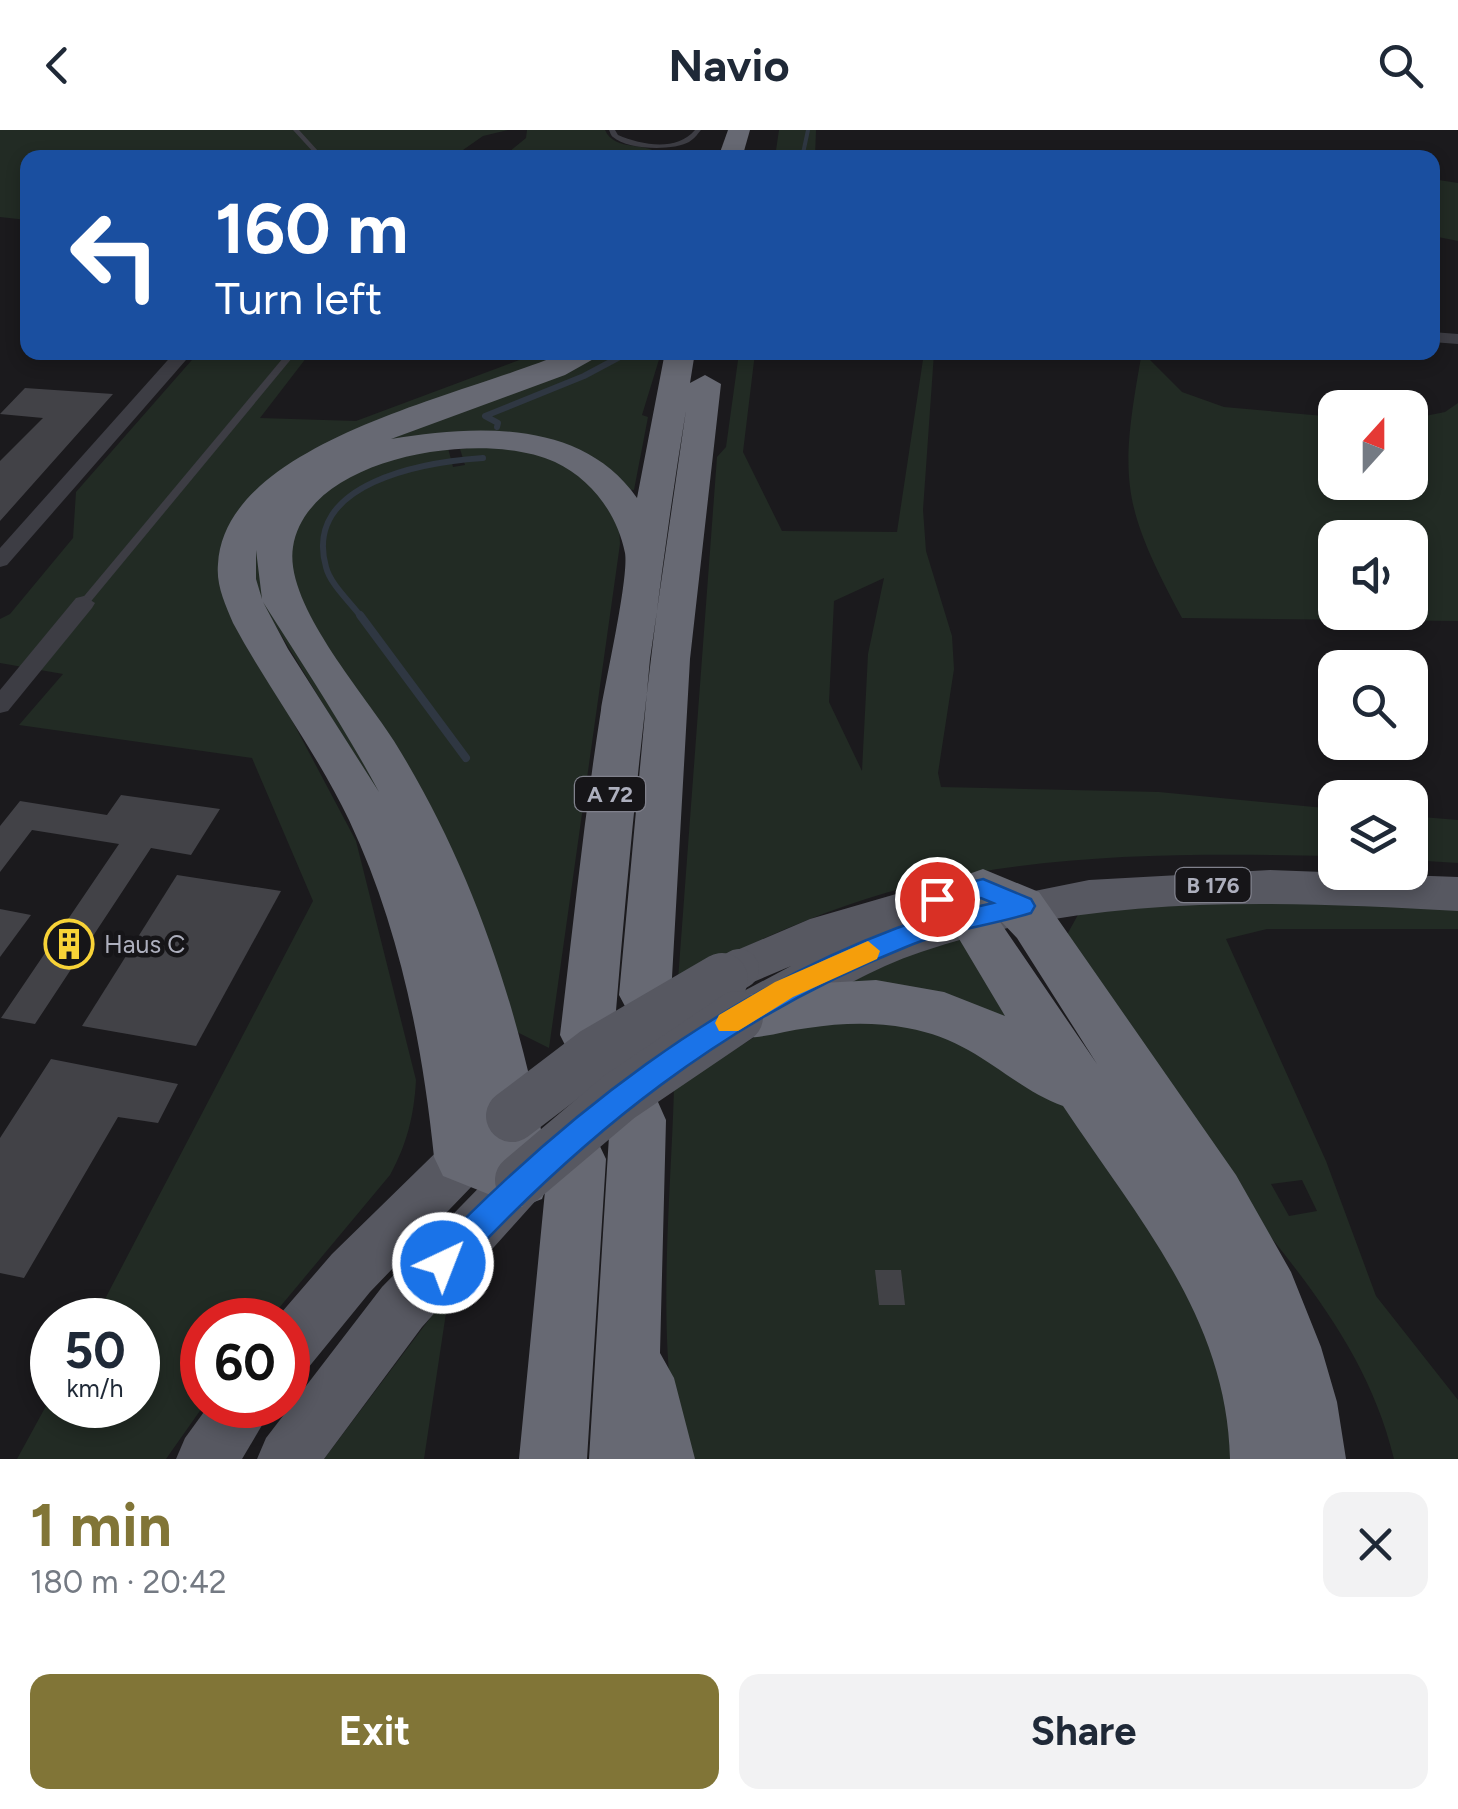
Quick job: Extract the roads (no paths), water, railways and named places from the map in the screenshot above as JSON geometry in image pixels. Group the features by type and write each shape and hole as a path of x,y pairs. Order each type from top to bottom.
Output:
{"highway":[{"path":"553,1459 549,1169 493,1119 455,1078 410,912 349,778 244,602 237,582 238,544 252,517 272,494 321,460 533,380 574,360"},
{"name":"A 72","path":"586,1035 613,772 644,555 679,360"},
{"name":"A 72","path":"645,995 670,659 709,360"},
{"path":"493,1119 464,937 432,854 281,600 272,576 270,546 278,525 297,501 356,462 396,448 482,438 524,442 583,462 605,480 624,504 644,555"},
{"path":"992,904 1097,1108 1174,1216 1222,1298 1254,1381 1264,1459"},
{"path":"992,904 1224,1206 1276,1305 1308,1411 1312,1459"},
{"path":"738,993 935,1012 982,1027 1026,1050 1097,1108"},
{"path":"623,1459 638,1120"},
{"path":"627,1315 661,1459"}],"main road":[{"name":"B 176","path":"992,904 1159,866 1318,866"},
{"path":"1428,870 1458,872"},
{"name":"B 176","path":"992,904 1187,886 1325,886 1458,894"},
{"path":"310,1322 493,1119 595,1053 738,993 842,962 992,904"},
{"path":"287,1459 402,1308 619,1097 738,993"},
{"path":"206,1459 228,1428"}],"street":[{"path":"0,561 178,360"},
{"path":"0,705 84,602"}],"lane":[{"path":"296,130 314,150"},
{"path":"612,130 626,142 667,145 685,142 698,130"},
{"path":"667,145 667,150"},
{"path":"84,602 287,360"}],"waterway":[{"path":"804,150 808,130"},
{"path":"497,427 498,423 485,416 614,360"},
{"path":"362,618 336,587 326,567 323,538 332,515 350,496 374,482 431,465 483,458"},
{"path":"360,615 466,758"}],"place":[{"name":"Haus C","path":"69,944"}]}
